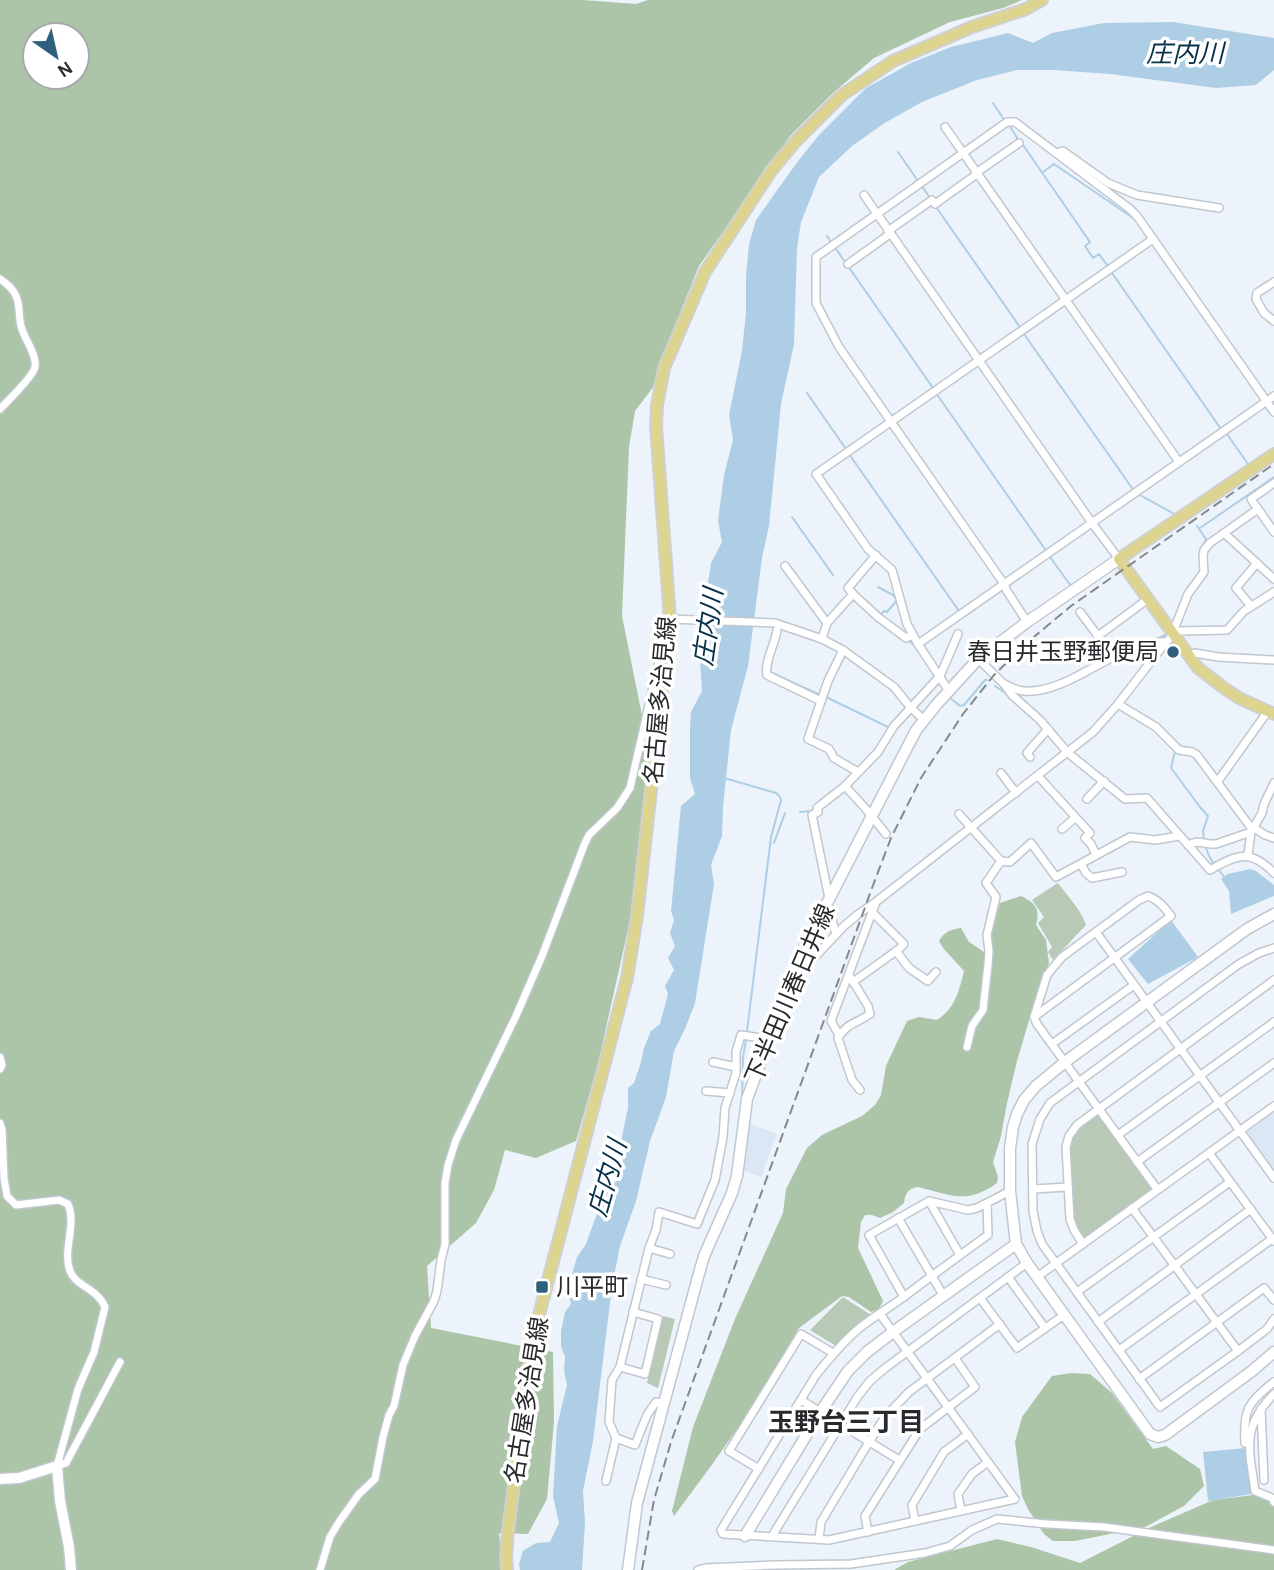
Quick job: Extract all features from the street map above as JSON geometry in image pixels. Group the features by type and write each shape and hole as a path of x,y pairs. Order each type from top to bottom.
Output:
{"main road":[{"name":"名古屋多治見線","path":"508,1570 508,1531 533,1338 618,1016 633,947 670,619 657,447 657,405 664,368 705,272 771,171 794,142 842,95 893,61 972,27 1026,9 1042,0"},
{"path":"1272,712 1239,698 1198,668 1170,636 1119,559 1274,454"}],"street":[{"path":"1027,622 1004,584 839,347 816,303 816,257 1007,122 1015,122 1130,209 1274,412"},
{"path":"944,127 1179,462"},
{"path":"848,264 932,200 935,204 1019,143"},
{"path":"1056,153 1063,151 1108,183 1136,195 1219,208"},
{"path":"864,195 1091,523 1119,559"},
{"path":"949,691 907,624 892,570 868,549 816,474 1153,239"},
{"path":"0,279 11,288 20,304 22,330 36,365 29,379 0,409"},
{"path":"1274,282 1257,293 1256,299 1264,313 1274,321"},
{"path":"918,644 1274,396"},
{"path":"1274,483 1251,499 1274,532"},
{"path":"789,985 856,915 1093,732 1170,636 1188,594 1204,572 1204,550 1210,542 1258,509"},
{"path":"1224,533 1274,579"},
{"path":"876,555 848,588 878,617 906,638 913,635"},
{"name":"下半田川春日井線","path":"628,1570 637,1503 704,1256 733,1193 747,1099 804,948 923,720 978,659 1119,559"},
{"path":"1251,606 1236,588 1257,563"},
{"path":"785,566 827,624"},
{"path":"1004,684 1022,691 1054,687 1112,656 1133,647 1164,640 1178,631 1227,630 1251,606 1274,592"},
{"path":"822,639 827,624 853,594"},
{"path":"1098,636 1148,599"},
{"path":"1080,612 1112,656"},
{"path":"670,619 775,623 822,639 843,650 894,687 923,720"},
{"path":"777,630 765,667 767,675 821,701"},
{"path":"836,934 812,815 878,752 894,726 940,676 958,634"},
{"path":"320,1570 330,1537 338,1522 359,1494 375,1479 383,1437 394,1406 403,1365 434,1301 445,1244 445,1183 456,1140 522,1004 585,843 589,835 617,808 629,788 659,661 668,640"},
{"path":"843,650 828,681 808,740 829,749 834,758 858,772"},
{"path":"1188,655 1195,653 1274,660"},
{"path":"978,659 1040,720 1068,753 1125,799 1147,798 1210,870 1224,861 1248,855 1261,860 1274,873"},
{"path":"1118,704 1156,727 1179,750 1197,755 1252,829 1274,838"},
{"path":"1218,782 1272,712"},
{"path":"1030,757 1027,753 1048,729"},
{"path":"1001,773 1016,793"},
{"path":"1038,776 1090,832 1085,838 1096,855"},
{"path":"1087,799 1104,781"},
{"path":"1248,855 1252,829 1262,813 1274,783"},
{"path":"845,786 886,834"},
{"path":"960,814 1001,861 1010,862 1031,843 1056,877 1130,837 1156,840 1179,836"},
{"path":"1062,829 1075,818"},
{"path":"1188,845 1196,842 1216,844 1252,829"},
{"path":"967,1047 972,1027 982,1010 989,951 987,935 996,897 986,883 1001,861"},
{"path":"1081,864 1092,878 1122,872"},
{"path":"1148,896 1156,898 1171,916 1034,1017 1047,975 1062,957 1139,900 1148,896"},
{"path":"860,1090 852,1080 839,1035 831,1021 851,979 877,901"},
{"path":"851,979 904,944 872,912"},
{"path":"1274,914 1247,929 1036,1086 1017,1114 1010,1147 1010,1191 1016,1244 1150,1434 1157,1437 1165,1435 1274,1352"},
{"path":"1096,932 1274,1178"},
{"path":"1274,948 1239,964 1050,1103 1040,1119 1032,1144 1033,1211 1042,1244 1160,1407 1267,1329 1274,1320"},
{"path":"896,951 909,968 928,981 936,972"},
{"path":"839,1035 849,1024 870,1014 851,979"},
{"path":"1083,1244 1070,1219 1066,1147 1069,1136 1077,1125 1098,1108 1274,980"},
{"path":"1052,1044 1134,985"},
{"path":"1034,1017 1157,1189"},
{"path":"1118,1135 1274,1023"},
{"path":"606,1481 616,1438 609,1422 612,1380 620,1367 659,1212 697,1224 715,1180 725,1108 741,1035 769,1039"},
{"path":"0,1058 0,1069"},
{"path":"713,1062 736,1067"},
{"path":"1137,1162 1274,1063"},
{"path":"706,1091 730,1093"},
{"path":"1037,1277 1274,1106"},
{"path":"0,1123 7,1196 16,1205 59,1200 68,1204 71,1212 68,1254 70,1272 76,1280 94,1292 105,1307 97,1340 78,1389 57,1466 71,1570"},
{"path":"1119,1350 1273,1240 1209,1153"},
{"path":"1077,1292 1230,1182"},
{"path":"1033,1189 1068,1187"},
{"path":"904,1297 869,1235 929,1201 968,1210 1010,1191"},
{"path":"929,1201 960,1255"},
{"path":"880,1314 1015,1499 830,1540 723,1534 721,1530 833,1353 856,1331 988,1235 987,1203"},
{"path":"1132,1208 1238,1351"},
{"path":"1098,1322 1251,1209"},
{"path":"898,1218 943,1295"},
{"path":"746,1536 848,1371 893,1332 1016,1244"},
{"path":"649,1248 670,1254"},
{"path":"772,1536 870,1381 907,1350 1027,1263"},
{"path":"1008,1277 1045,1328"},
{"path":"641,1279 666,1285"},
{"path":"1139,1379 1264,1288 1274,1300"},
{"path":"980,1298 1017,1349 1064,1315"},
{"path":"620,1367 645,1374 658,1319 634,1312"},
{"path":"819,1539 821,1522 885,1417 909,1392 1000,1324"},
{"path":"759,1469 729,1451 801,1334 833,1353"},
{"path":"868,1532 865,1516 920,1429 975,1387 956,1358"},
{"path":"0,1479 19,1478 66,1463 120,1362"},
{"path":"1248,1443 1245,1443 1244,1433 1247,1410 1255,1398 1274,1382"},
{"path":"1274,1394 1252,1423 1248,1443 1255,1491 1272,1498 1274,1502"},
{"path":"801,1400 899,1460"},
{"path":"616,1438 635,1445 651,1408 656,1402 664,1403"},
{"path":"1261,1409 1265,1480"},
{"path":"915,1521 912,1505 944,1452 968,1434"},
{"path":"961,1511 958,1494 972,1474 988,1462"},
{"path":"698,1570 851,1564 925,1553 950,1546 972,1530 997,1519 1104,1527 1274,1550"}],"shaded area":[{"path":"1274,1110 1274,1173 1245,1131"},
{"path":"748,1123 777,1134 761,1177 741,1170"}],"green space":[{"path":"0,0 583,0 636,4 648,0 1022,0 950,22 874,58 833,93 790,136 699,266 665,350 654,386 635,411 629,447 622,616 649,750 633,907 597,1068 576,1141 536,1158 505,1150 494,1190 476,1223 427,1266 431,1328 553,1352 554,1422 547,1499 528,1534 499,1533 503,1570 0,1570"},
{"path":"1058,883 1086,925 1053,960 1048,952 1052,947 1038,923 1044,917 1032,900"},
{"path":"1021,896 1036,907 1036,925 1046,940 1049,963 1017,1061 993,1162 998,1177 997,1183 967,1196 949,1195 918,1187 908,1192 904,1203 893,1212 880,1218 865,1215 861,1222 858,1248 883,1301 879,1309 871,1312 849,1297 842,1296 799,1328 749,1412 674,1516 672,1511 693,1427 735,1319 783,1213 786,1189 807,1148 822,1135 862,1116 875,1105 881,1095 886,1066 907,1021 919,1017 937,1020 952,1005 964,971 943,948 939,941 943,935 961,928 969,942 984,952 1000,903"},
{"path":"1096,1113 1152,1187 1083,1238 1072,1220 1070,1149 1075,1131"},
{"path":"843,1297 871,1315 836,1346 810,1330"},
{"path":"663,1316 675,1319 658,1388 647,1383"},
{"path":"1090,1374 1112,1393 1153,1449 1166,1446 1200,1469 1204,1486 1184,1506 1145,1527 1075,1541 1053,1541 1044,1534 1022,1496 1015,1442 1022,1417 1052,1376"},
{"path":"1261,1494 1274,1502 1274,1570 894,1570 908,1562 997,1539 1080,1563 1213,1500"}],"water":[{"name":"庄内川","path":"1173,22 1274,38 1274,70 1256,85 1216,88 1110,74 1017,70 977,80 922,102 883,124 852,146 819,177 801,222 797,248 794,344 781,404 769,526 762,558 748,666 731,730 722,836 711,865 714,884 695,1003 674,1051 666,1097 650,1141 636,1201 620,1246 612,1287 593,1441 583,1491 585,1523 582,1570 520,1570 523,1551 536,1543 550,1542 559,1523 553,1496 557,1426 567,1385 561,1331 565,1312 571,1304 567,1291 577,1257 586,1244 603,1197 620,1177 623,1160 621,1141 628,1108 628,1088 634,1083 651,1031 660,1024 668,994 665,986 674,970 668,958 675,946 670,933 674,920 671,911 681,806 695,794 690,778 691,712 702,691 700,660 694,647 711,563 722,542 718,521 724,475 733,440 729,415 742,351 749,244 756,220 819,135 866,88 911,63 951,47 1008,33 1033,43 1052,33 1104,23"},
{"path":"1250,869 1274,885 1274,896 1231,914 1229,891 1221,879 1228,874"},
{"path":"1171,920 1198,957 1148,984 1128,959"},
{"path":"1246,1448 1251,1494 1208,1501 1203,1452"}],"waterway":[{"path":"993,103 1005,121"},
{"path":"1009,125 1019,141"},
{"path":"1023,145 1090,242 1085,246 1093,258 1099,254 1109,268"},
{"path":"898,152 918,181"},
{"path":"1043,172 1054,164 1133,218"},
{"path":"921,185 930,198"},
{"path":"936,207 1020,327"},
{"path":"827,236 831,242"},
{"path":"834,246 845,262"},
{"path":"848,266 933,388"},
{"path":"1112,273 1221,429"},
{"path":"1024,334 1132,488"},
{"path":"807,393 846,449"},
{"path":"936,393 1047,552"},
{"path":"1224,434 1227,434 1248,464"},
{"path":"849,454 959,611"},
{"path":"1200,528 1274,477"},
{"path":"1140,495 1176,515"},
{"path":"792,517 833,575"},
{"path":"1197,526 1206,539 1203,546"},
{"path":"1050,557 1071,586"},
{"path":"878,587 897,600 887,612 884,611 880,615"},
{"path":"1157,639 1167,634"},
{"path":"908,640 917,648"},
{"path":"768,671 820,695"},
{"path":"949,697 960,706 964,705 987,680"},
{"path":"995,686 1006,691"},
{"path":"1031,687 1043,686"},
{"path":"826,697 890,728"},
{"path":"1175,751 1171,768 1208,816 1203,831 1204,839"},
{"path":"724,778 776,793 781,800 771,837 747,1031"},
{"path":"800,812 813,811"},
{"path":"774,843 785,813"},
{"path":"1206,848 1214,864"},
{"path":"1218,869 1225,878"},
{"path":"742,1103 746,1040"}],"railway":[{"path":"642,1570 654,1500 671,1442 872,888 891,838 921,778 963,714 994,675 1029,641 1071,606 1274,464"}],"place":[{"name":"春日井玉野郵便局","path":"1173,652"},
{"name":"川平町","path":"542,1287"}],"district":[{"name":"玉野台三丁目","path":"846,1422"}]}
